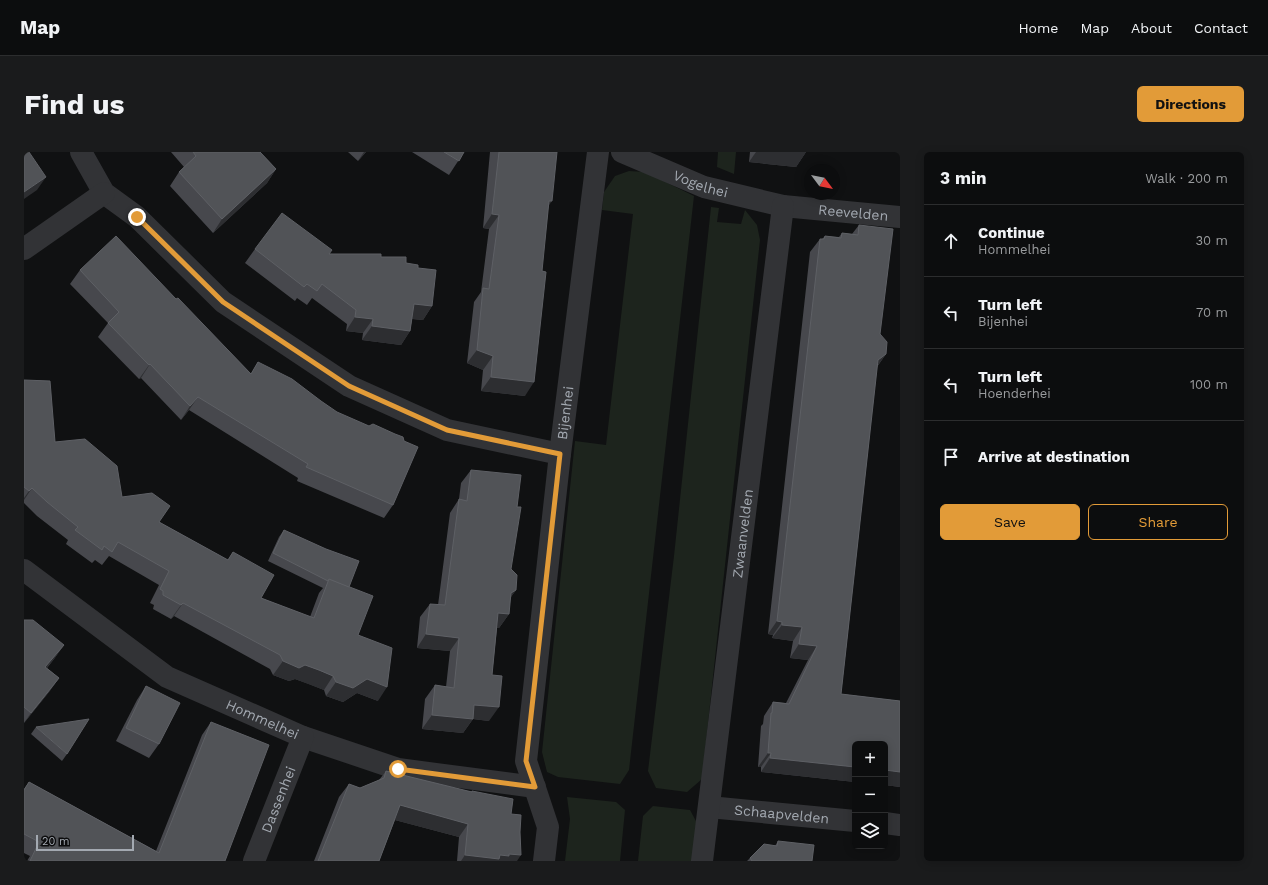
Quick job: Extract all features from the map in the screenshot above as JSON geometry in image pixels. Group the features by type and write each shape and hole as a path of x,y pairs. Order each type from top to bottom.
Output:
{"street":[{"path":"81,152 104,193 137,217 223,302 349,386 447,430 560,454"},
{"name":"Bijenhei","path":"544,861 548,827 526,761 560,454 598,152"},
{"name":"Vogelhei","path":"622,152 704,187 783,206"},
{"path":"24,249 104,193"},
{"name":"Reevelden","path":"783,206 900,217"},
{"name":"Zwaanvelden","path":"702,861 783,206"},
{"name":"Hommelhei","path":"24,570 167,677 303,738 398,769 535,787"},
{"name":"Dassenhei","path":"254,861 303,738"},
{"name":"Schaapvelden","path":"709,807 852,821"},
{"path":"888,823 900,825"}],"shaded area":[{"path":"718,152 736,152 734,174 717,167"},
{"path":"629,171 645,172 694,196 629,770 620,784 558,777 547,772 542,752 575,441 606,445 633,214 602,210 604,192 615,176"},
{"path":"711,207 719,208 717,222 741,224 745,210 757,225 760,240 702,779 687,792 656,788 648,771 674,556"},
{"path":"567,797 616,802 625,810 620,861 565,861 570,819"},
{"path":"653,806 690,810 697,823 693,861 638,861 643,816"}],"building":[{"path":"24,152 29,152 46,177 24,192"},
{"path":"193,152 260,152 276,169 222,219 179,172 196,156"},
{"path":"444,152 464,152 459,161"},
{"path":"499,152 557,152 552,201 549,201 542,271 546,272 534,382 491,377 493,356 477,350 483,288 489,289 499,215 492,214"},
{"path":"282,213 332,250 329,254 381,254 381,257 406,257 406,263 418,265 418,268 436,270 432,306 414,304 410,331 372,326 373,319 355,317 356,310 322,284 317,291 307,284 304,287 255,249"},
{"path":"859,225 893,229 880,334 887,342 886,354 878,360 841,694 900,701 900,772 888,770 888,741 852,741 852,767 770,758 771,753 768,753 773,702 789,704 817,646 799,644 802,627 782,625 782,622 777,621 820,239 824,239 825,236 841,238 842,233 858,235"},
{"path":"116,236 251,374 258,362 292,379 337,412 369,426 373,424 403,437 404,441 418,447 393,505 306,467 308,464 198,397 190,406 108,323 119,312 80,270"},
{"path":"24,380 50,381 55,442 85,439 117,466 122,497 152,493 170,506 159,522 228,560 233,552 274,575 261,598 314,618 329,579 373,596 358,635 392,648 387,687 367,679 353,688 336,682 333,676 319,670 305,665 299,668 283,661 280,655 183,603 181,605 163,595 163,591 160,589 169,571 118,542 112,552 104,546 102,550 75,530 78,527 32,488 29,491 24,487"},
{"path":"471,470 521,475 517,507 521,507 511,569 517,575 516,590 511,593 509,614 498,613 492,675 502,676 499,707 474,705 473,719 432,715 435,685 454,688 459,638 426,634 430,604 445,605 459,499 467,501"},
{"path":"284,530 326,549 359,561 349,587 329,579 328,581 273,553"},
{"path":"24,620 33,620 64,645 45,667 59,678 31,713 24,707"},
{"path":"146,686 180,703 159,744 126,728"},
{"path":"89,719 67,754 36,727"},
{"path":"211,722 269,745 225,861 30,861 39,842 24,834 24,790 29,782 159,853"},
{"path":"386,771 472,792 513,799 511,814 521,815 521,855 500,855 499,859 465,855 468,824 400,805 379,861 318,861 349,784 360,788 384,778"},
{"path":"778,841 814,845 812,861 752,861 750,858 764,844 777,846"}],"route":[{"path":"137,217 223,302 349,386 447,430 560,454 526,761 535,787 398,769"}]}
